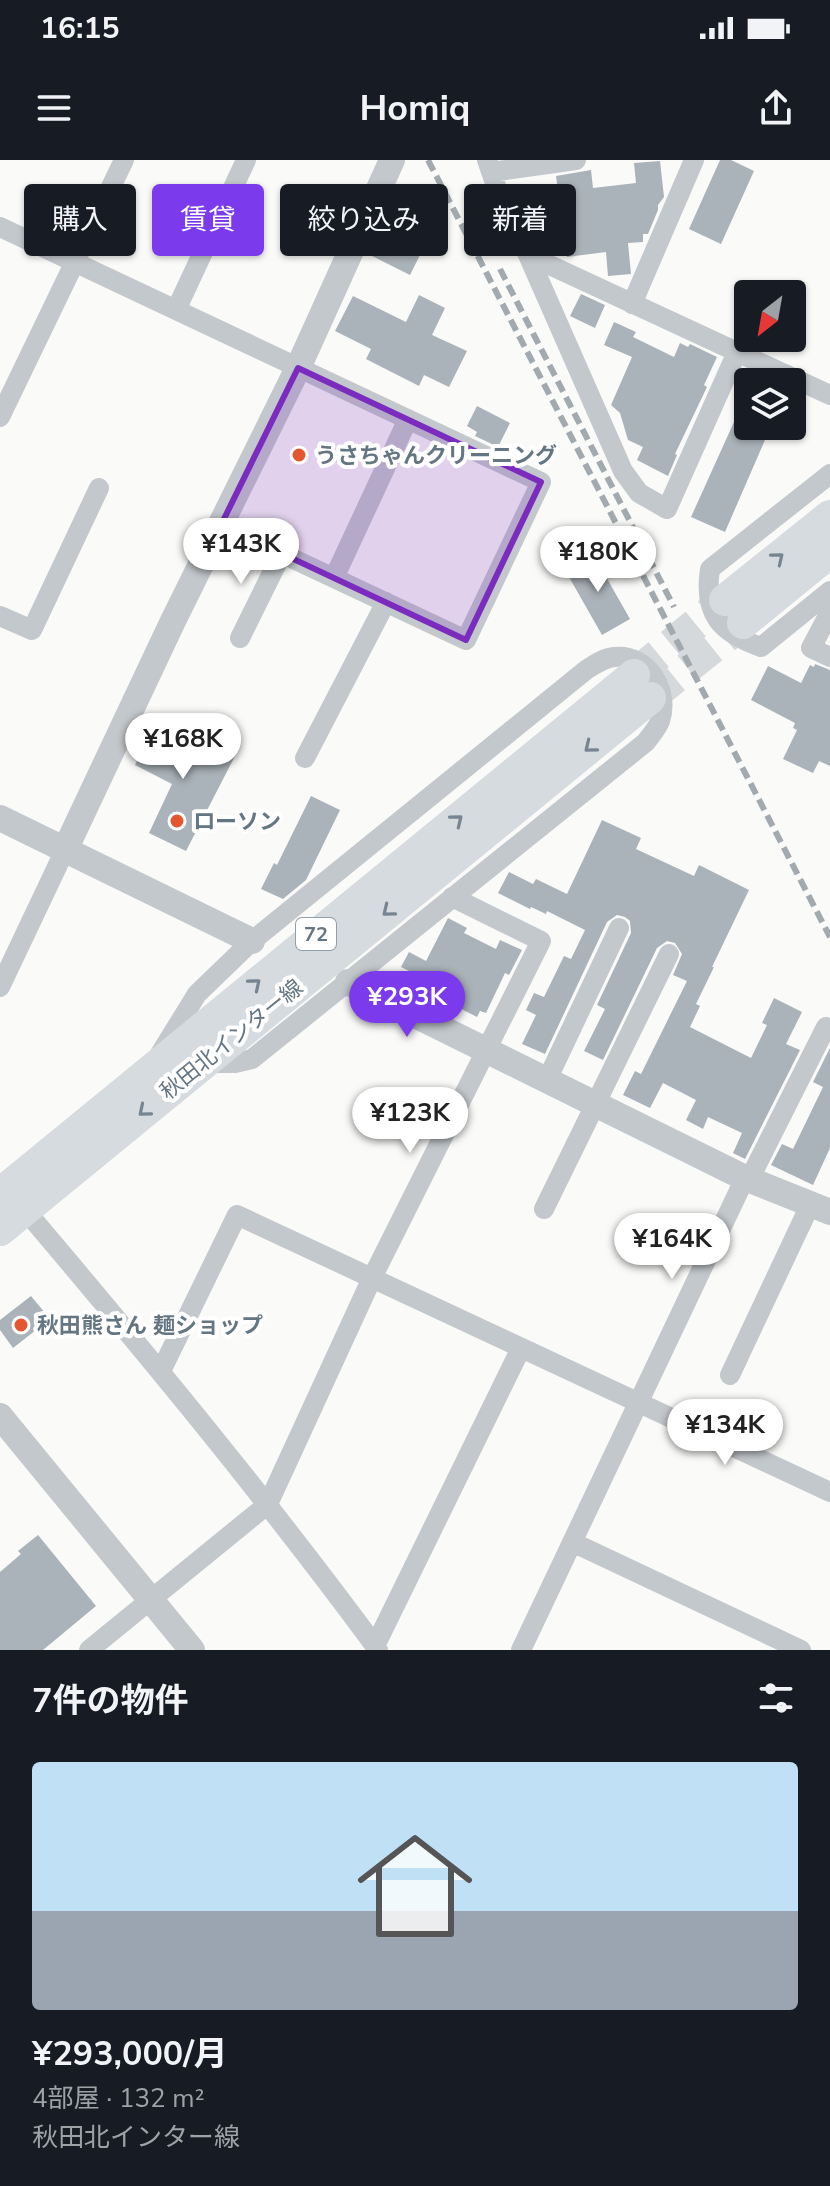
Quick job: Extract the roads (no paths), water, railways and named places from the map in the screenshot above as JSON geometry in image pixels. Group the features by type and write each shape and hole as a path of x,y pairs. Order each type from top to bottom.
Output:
{"main road":[{"path":"830,516 734,612 830,552"},
{"name":"秋田北インター線","path":"0,1230 13,1202 149,1072 205,1006 642,686 202,1063 13,1202"}],"street":[{"path":"0,417 124,160"},
{"path":"176,310 246,160"},
{"path":"0,987 298,368 392,160"},
{"path":"489,166 576,160"},
{"path":"632,304 694,160"},
{"path":"0,227 541,482 466,640 221,525"},
{"path":"528,256 623,471 639,493 667,509 737,352 830,395"},
{"path":"530,256 734,351"},
{"path":"334,578 408,419"},
{"path":"830,474 710,569 707,587 711,609 723,629 736,638 761,647 830,591"},
{"path":"0,616 32,630 99,488"},
{"path":"240,638 282,553"},
{"path":"305,758 386,602"},
{"path":"830,612 811,648 830,657"},
{"path":"202,1063 235,1063 252,1059 646,742 659,722 663,699 659,683 651,671 635,660 616,657 600,661 586,670 252,941 205,1006"},
{"path":"0,818 252,941"},
{"path":"89,1650 268,1504 372,1278 488,1051 541,941 452,897"},
{"path":"547,1080 619,928"},
{"path":"544,1209 669,954"},
{"path":"348,982 747,1179 820,1209 730,1375"},
{"path":"521,1650 747,1179 826,1027"},
{"path":"13,1202 161,1371 268,1504 376,1648 521,1348"},
{"path":"161,1371 237,1215 829,1489"},
{"path":"0,1416 192,1650"},
{"path":"572,1542 801,1650"}],"tunnel":[{"path":"634,675 725,600"},
{"path":"650,698 743,623"}],"railway":[{"path":"428,160 830,937"},
{"path":"500,269 674,607"}],"place":[{"name":"うさちゃんクリーニング","path":"299,455"},
{"name":"ローソン","path":"177,821"},
{"name":"秋田熊さん 麺ショップ","path":"21,1325"}]}
